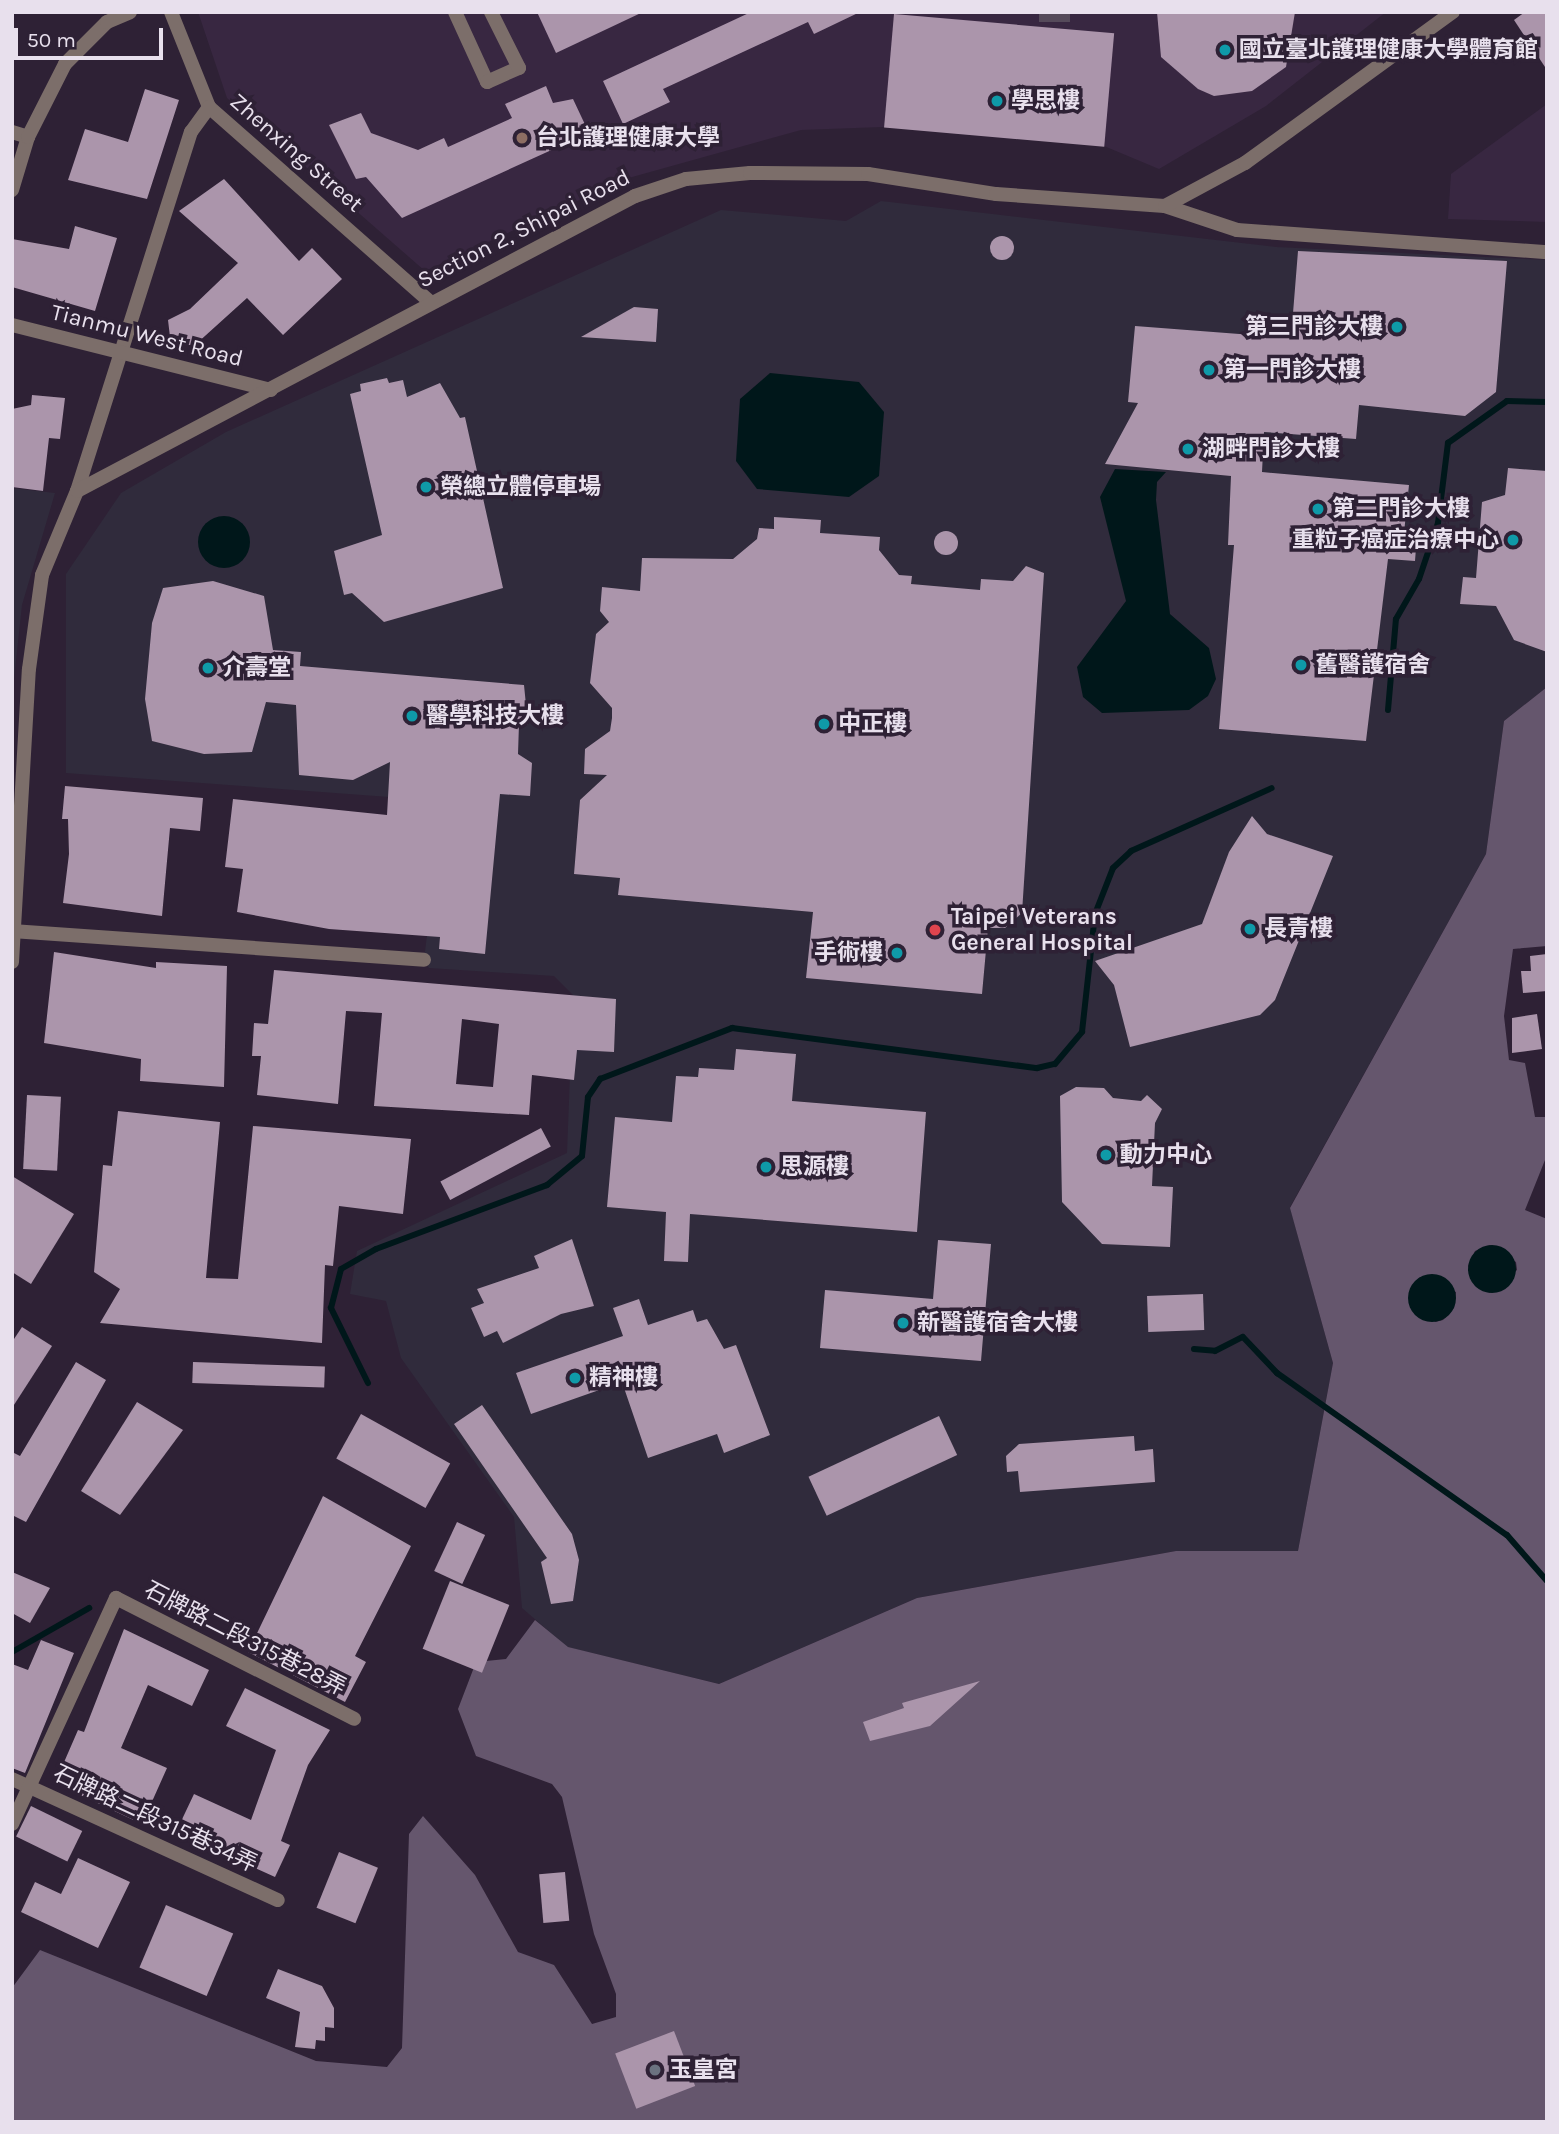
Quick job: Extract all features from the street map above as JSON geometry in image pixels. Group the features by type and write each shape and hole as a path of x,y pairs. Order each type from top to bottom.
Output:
{"street":[{"path":"12,190 28,137 83,42 130,12"},
{"name":"Zhenxing Street","path":"171,12 209,107 429,301"},
{"path":"455,12 487,82 519,68 491,12"},
{"path":"1165,206 1245,163 1453,12"},
{"path":"12,962 29,669 42,575 77,491 191,132 209,107"},
{"path":"12,132 28,137"},
{"name":"Section 2, Shipai Road","path":"77,491 201,420 271,390 429,301 635,196 685,179 750,173 868,174 996,194 1165,206 1237,230 1547,252"},
{"name":"Tianmu West Road","path":"12,325 271,390"},
{"path":"14,931 424,960"},
{"name":"石牌路二段315巷28弄","path":"30,1787 116,1598 354,1719"},
{"name":"石牌路二段315巷34弄","path":"12,1779 278,1900"},
{"path":"12,1824 30,1787"}],"shaded area":[{"name":"台北護理健康大學","path":"198,12 1386,12 1266,106 1159,169 1104,146 882,127 801,130 625,179 425,271 227,98"},
{"path":"1039,12 1070,12 1070,22 1039,22"},
{"path":"1547,104 1547,222 1448,219 1451,174"},
{"name":"Taipei Veterans General Hospital","path":"881,201 1276,247 1547,260 1547,687 1504,721 1486,854 1290,1207 1333,1363 1298,1551 1176,1551 917,1598 719,1684 567,1647 522,1608 514,1517 401,1358 386,1301 350,1294 357,1251 567,1153 573,995 554,976 429,968 424,960 443,801 66,773 66,574 121,493 226,432 721,210 846,221"},
{"path":"770,373 859,382 884,412 879,476 849,497 757,489 736,461 740,399"},
{"path":"1115,469 1166,472 1157,482 1156,500 1170,614 1209,648 1216,679 1208,696 1189,710 1102,713 1083,697 1077,667 1126,601 1100,497"},
{"path":"12,488 55,493 22,605 12,698"},
{"path":"224,516 234,518 242,524 248,532 248,552 242,560 234,566 224,568 214,566 206,560 200,552 198,542 200,532 206,524 214,518"},
{"path":"1547,687 1547,946 1513,949 1504,1016 1509,1060 1525,1063 1535,1117 1547,1117 1547,1155 1525,1210 1547,1219 1547,2122 12,2122 12,1988 40,1950 316,2061 387,2067 402,2048 409,1834 423,1816 475,1875 518,1952 554,1965 592,2024 616,2017 616,1994 594,1934 562,1797 552,1784 476,1756 458,1709 476,1662 506,1659 535,1620 568,1647 719,1684 917,1598 1176,1551 1298,1551 1333,1363 1290,1208 1486,854 1504,721","holes":["1490,1245 1516,1262 1517,1270 1490,1293 1476,1287 1468,1266 1475,1251","1420,1277 1456,1292 1454,1308 1443,1320 1435,1322 1410,1289"]},
{"path":"1492,1245 1509,1252 1516,1269 1509,1286 1492,1293 1475,1286 1468,1269 1475,1252"},
{"path":"1432,1274 1449,1281 1456,1298 1449,1315 1432,1322 1415,1315 1408,1298 1415,1281"}],"building":[{"path":"537,12 643,12 556,53"},
{"path":"751,12 860,12 814,34 808,22 663,89 670,102 623,124 603,81"},
{"name":"國立臺北護理健康大學體育館","path":"1157,12 1295,12 1286,67 1252,91 1214,96 1198,89 1161,57"},
{"path":"1525,12 1547,12 1547,70 1514,20"},
{"name":"學思樓","path":"894,14 1114,33 1104,147 884,128"},
{"path":"546,86 553,103 573,99 589,133 402,218 366,177 356,179 329,125 361,113 371,133 418,150 444,138 448,147 512,118 505,104"},
{"path":"145,89 179,100 147,199 68,180 85,129 128,142"},
{"path":"224,179 299,261 312,248 342,279 283,335 247,298 195,345 180,345 170,337 168,320 190,309 238,263 179,211"},
{"path":"75,226 117,238 95,311 12,287 12,239 69,249"},
{"path":"1002,236 1011,239 1014,248 1011,257 1002,260 993,257 990,248 993,239"},
{"path":"1298,251 1507,261 1496,392 1465,416 1359,405 1356,439 1264,432 1262,472 1409,485 1404,533 1417,535 1415,561 1388,559 1366,741 1219,729 1234,545 1228,545 1231,476 1105,464 1138,403 1128,402 1135,326 1291,338"},
{"path":"634,307 658,309 656,342 581,337"},
{"name":"榮總立體停車場","path":"387,378 389,383 403,380 407,397 440,383 460,418 465,417 503,588 384,622 352,593 344,595 334,551 382,535 350,394 361,391 360,384"},
{"path":"32,395 65,398 60,439 49,438 43,491 12,487 12,409 31,405"},
{"name":"重粒子癌症治療中心","path":"1508,468 1547,471 1547,652 1514,640 1496,606 1460,604 1463,577 1476,578 1482,502 1505,495"},
{"name":"中正樓","path":"774,517 821,520 820,533 880,537 879,550 899,575 912,576 911,584 980,590 981,579 1013,581 1026,566 1044,573 1022,913 1005,928 988,928 982,994 806,978 813,912 618,895 620,878 574,874 580,800 607,775 584,774 585,749 610,731 612,718 612,708 590,683 596,634 609,622 600,611 602,587 640,591 642,558 733,559 757,539 759,528 774,529"},
{"path":"941,531 951,531 958,538 958,548 951,555 941,555 934,548 934,538"},
{"path":"213,581 264,596 273,650 301,652 300,666 524,685 528,725 519,724 518,754 532,763 530,796 500,794 485,954 439,949 440,937 329,929 237,912 243,869 225,867 233,799 387,815 390,762 353,780 299,775 296,705 266,702 252,752 204,754 152,741 145,699 152,623 163,588"},
{"path":"65,786 203,798 200,831 170,828 162,916 63,903 69,854 68,819 62,819"},
{"name":"長青樓","path":"1252,816 1267,834 1333,856 1275,1000 1260,1015 1130,1047 1114,985 1095,961 1202,924 1229,852"},
{"path":"54,952 156,968 156,962 227,966 224,1087 140,1081 141,1059 44,1043"},
{"path":"1547,954 1547,991 1523,993 1521,971 1531,971 1530,956"},
{"path":"274,970 616,999 614,1052 577,1050 574,1080 532,1075 529,1115 374,1106 382,1013 346,1011 338,1104 257,1095 261,1056 252,1056 254,1023 268,1024","holes":["462,1019 499,1024 493,1087 456,1084"]},
{"path":"1537,1014 1542,1049 1512,1053 1512,1018"},
{"name":"思源樓","path":"736,1049 796,1054 792,1101 926,1112 917,1232 690,1214 688,1262 664,1261 666,1212 607,1207 615,1117 672,1122 676,1076 698,1077 699,1068 734,1070"},
{"name":"動力中心","path":"1076,1087 1104,1088 1113,1098 1141,1101 1147,1095 1162,1109 1155,1123 1152,1186 1173,1187 1170,1247 1102,1244 1062,1202 1060,1096"},
{"path":"27,1095 61,1097 57,1171 23,1169"},
{"path":"118,1111 220,1122 206,1278 238,1279 253,1126 411,1139 403,1214 339,1206 333,1266 325,1265 322,1343 100,1323 120,1289 94,1272 103,1165 112,1166"},
{"path":"541,1128 551,1147 450,1200 440,1182"},
{"path":"12,1176 74,1214 31,1284 12,1272"},
{"path":"572,1239 594,1306 561,1314 503,1343 497,1331 484,1337 471,1308 484,1303 477,1289 539,1268 534,1256"},
{"name":"新醫護宿舍大樓","path":"938,1240 991,1244 981,1361 820,1348 825,1290 933,1299"},
{"path":"1203,1294 1204,1330 1148,1332 1147,1296"},
{"name":"精神樓","path":"639,1299 648,1325 693,1310 697,1322 707,1319 724,1349 736,1345 770,1435 724,1453 717,1434 648,1458 622,1382 531,1414 516,1373 623,1336 613,1308"},
{"path":"22,1327 52,1346 12,1408 12,1342"},
{"path":"76,1362 106,1380 26,1522 12,1515 12,1452 20,1456"},
{"path":"193,1362 325,1367 324,1388 192,1383"},
{"path":"137,1402 183,1430 120,1515 81,1491"},
{"path":"482,1405 572,1534 579,1560 573,1601 551,1604 541,1562 547,1558 454,1424"},
{"path":"361,1414 450,1463 425,1508 336,1459"},
{"path":"939,1416 957,1455 827,1516 808,1477"},
{"path":"1134,1436 1135,1451 1153,1449 1155,1482 1020,1492 1018,1471 1007,1472 1006,1456 1019,1444"},
{"path":"323,1496 411,1546 355,1656 366,1662 345,1702 248,1652"},
{"path":"457,1522 485,1535 462,1584 434,1571"},
{"path":"12,1572 50,1588 30,1623 12,1613"},
{"path":"450,1581 509,1605 482,1673 423,1649"},
{"path":"124,1629 209,1670 192,1706 148,1685 121,1748 167,1768 142,1824 55,1783 78,1730 84,1732"},
{"path":"41,1640 74,1653 25,1773 12,1768 12,1664 28,1670"},
{"path":"980,1681 930,1726 870,1741 863,1722 904,1708 902,1703"},
{"path":"245,1688 330,1730 308,1765 281,1841 290,1845 275,1877 176,1832 194,1794 251,1820 276,1750 226,1726"},
{"path":"31,1806 82,1831 67,1862 16,1837"},
{"path":"339,1852 378,1868 355,1923 317,1908"},
{"path":"78,1858 130,1882 98,1948 21,1912 35,1882 61,1894"},
{"path":"565,1872 569,1921 543,1923 539,1874"},
{"path":"166,1905 233,1934 207,1996 139,1968"},
{"path":"278,1969 322,1986 334,2008 334,2028 325,2027 325,2041 316,2040 315,2049 295,2047 300,2012 266,1998"},
{"name":"玉皇宮","path":"674,2031 695,2086 636,2109 615,2054"}],"waterway":[{"path":"1388,710 1396,619 1419,579 1438,523 1448,443 1507,401 1547,402"},
{"path":"368,1383 331,1308 341,1269 376,1249 547,1185 582,1156 588,1097 600,1079 732,1028 1037,1068 1055,1064 1082,1032 1095,914 1113,868 1131,851 1272,788"},
{"path":"1194,1349 1215,1351 1243,1337 1277,1373 1507,1535 1547,1581"},
{"path":"12,1652 89,1608"}],"place":[{"name":"國立臺北護理健康大學體育館","path":"1225,50"},
{"name":"學思樓","path":"997,101"},
{"name":"台北護理健康大學","path":"522,138"},
{"name":"第三門診大樓","path":"1397,327"},
{"name":"第一門診大樓","path":"1209,370"},
{"name":"湖畔門診大樓","path":"1188,449"},
{"name":"榮總立體停車場","path":"426,487"},
{"name":"第二門診大樓","path":"1318,509"},
{"name":"重粒子癌症治療中心","path":"1513,540"},
{"name":"舊醫護宿舍","path":"1301,665"},
{"name":"介壽堂","path":"208,668"},
{"name":"醫學科技大樓","path":"412,716"},
{"name":"中正樓","path":"824,724"},
{"name":"長青樓","path":"1250,929"},
{"name":"Taipei Veterans General Hospital","path":"935,930"},
{"name":"手術樓","path":"897,953"},
{"name":"動力中心","path":"1106,1155"},
{"name":"思源樓","path":"766,1167"},
{"name":"新醫護宿舍大樓","path":"903,1323"},
{"name":"精神樓","path":"575,1378"},
{"name":"玉皇宮","path":"655,2070"}]}
